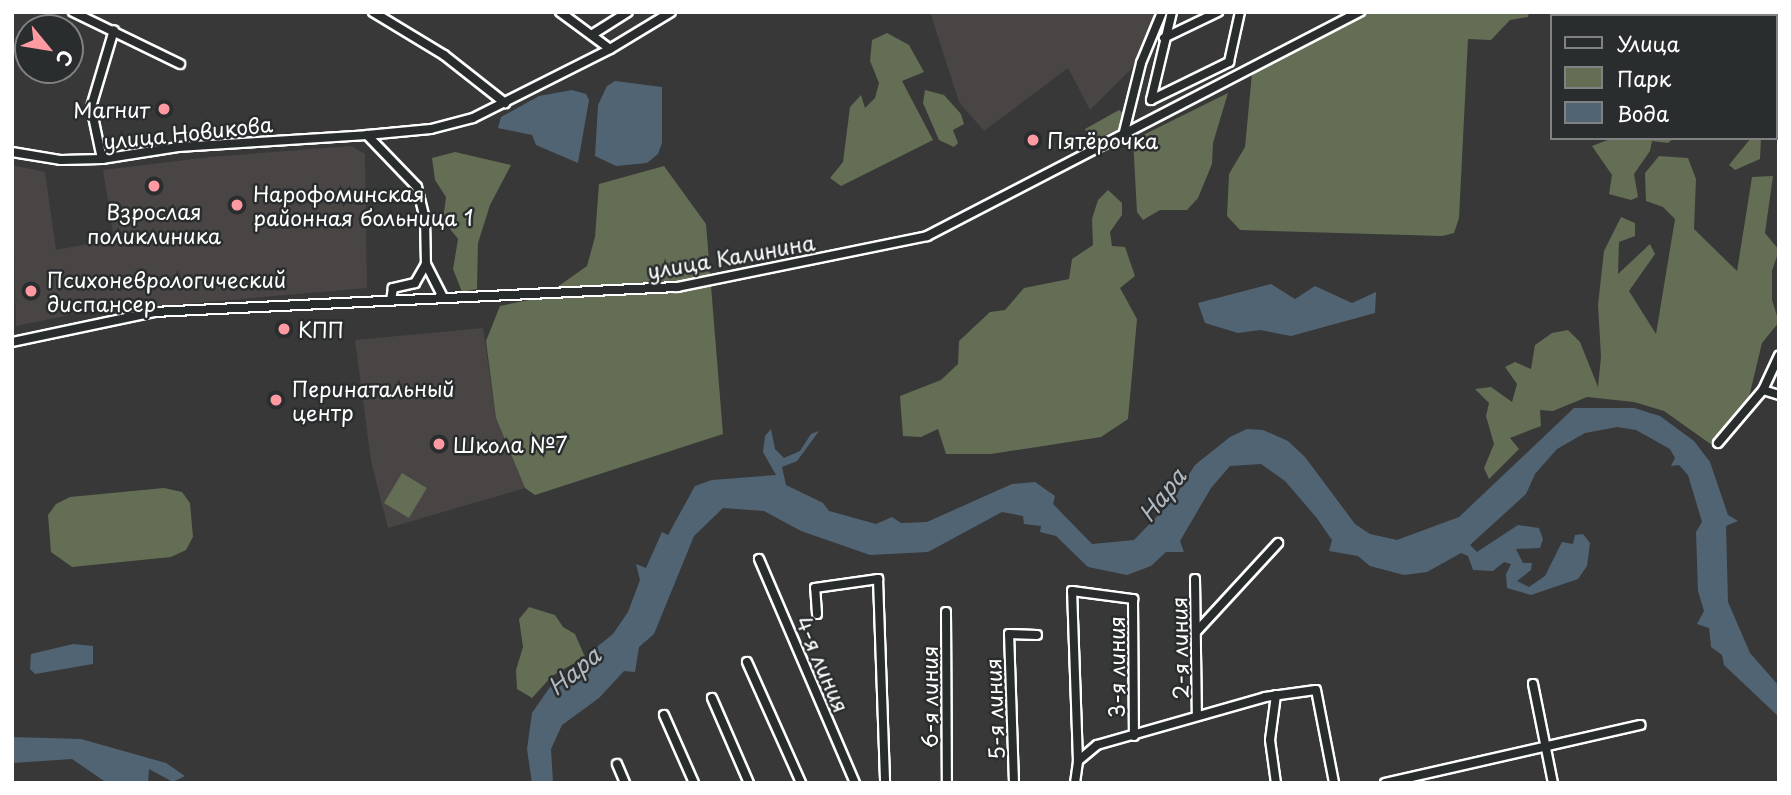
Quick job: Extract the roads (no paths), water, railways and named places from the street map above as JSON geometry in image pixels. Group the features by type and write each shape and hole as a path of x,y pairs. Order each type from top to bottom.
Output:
{"street":[{"path":"73,12 180,64"},
{"path":"373,12 444,55 505,103"},
{"path":"593,34 628,12"},
{"name":"улица Новикова","path":"12,152 61,160 102,159 178,147 431,129 505,103 610,49 671,12"},
{"path":"1122,136 1146,46 1162,12"},
{"path":"1172,12 1151,100 1228,62 1240,12"},
{"path":"1146,46 1163,41 1218,12"},
{"name":"улица Калинина","path":"12,342 154,313 677,287 906,241 958,224 1360,12"},
{"path":"564,13 610,49"},
{"path":"102,159 91,107 114,30"},
{"path":"367,135 417,187 425,218 426,264 438,283 443,298"},
{"path":"415,282 426,264"},
{"path":"391,301 393,288 415,282 438,283"},
{"path":"1718,443 1763,390 1779,356"},
{"path":"1763,390 1779,395"},
{"path":"1196,632 1278,543"},
{"name":"4-я линия","path":"760,559 855,783"},
{"path":"817,614 816,588 878,579 885,783"},
{"name":"2-я линия","path":"1195,579 1197,716"},
{"name":"3-я линия","path":"1078,761 1072,591 1133,599 1134,736"},
{"name":"6-я линия","path":"946,612 947,783"},
{"name":"5-я линия","path":"1014,783 1009,634 1037,635"},
{"path":"747,662 801,783"},
{"path":"1533,684 1553,783"},
{"path":"1075,783 1078,761 1097,745 1276,695 1315,690 1334,783"},
{"path":"1276,695 1270,740 1276,783"},
{"path":"712,698 750,783"},
{"path":"664,715 694,783"},
{"path":"1385,783 1640,724"},
{"path":"617,764 625,783"}],"water":[{"path":"615,81 662,87 662,143 658,154 647,163 616,166 595,156 598,105 607,86"},
{"path":"572,90 586,94 589,100 578,163 536,145 532,135 498,128 501,117 539,96"},
{"path":"1271,284 1295,299 1315,286 1352,303 1376,292 1375,313 1291,336 1260,330 1238,333 1205,323 1198,303"},
{"path":"1574,408 1634,408 1660,416 1694,441 1710,462 1728,515 1738,521 1726,526 1728,602 1750,653 1779,686 1779,717 1724,665 1722,655 1711,647 1709,628 1697,624 1704,611 1698,591 1696,532 1702,522 1688,475 1679,465 1671,466 1675,458 1670,449 1636,430 1617,427 1585,433 1557,449 1535,474 1526,494 1470,545 1477,552 1518,525 1539,528 1543,539 1540,548 1516,549 1523,563 1532,563 1531,570 1517,581 1529,587 1545,576 1562,542 1573,544 1575,535 1583,534 1590,543 1587,566 1578,579 1531,595 1507,588 1506,574 1511,564 1504,562 1493,571 1473,570 1468,556 1461,553 1427,572 1404,575 1370,566 1358,556 1329,551 1332,540 1316,517 1285,481 1261,464 1230,466 1211,488 1180,541 1184,552 1166,552 1151,566 1127,575 1088,567 1056,536 1040,532 1041,526 1024,524 1023,516 1002,512 928,552 870,555 801,531 764,511 723,508 694,536 654,634 639,647 635,672 624,671 599,698 562,725 551,749 553,783 532,783 527,749 532,713 550,687 588,664 598,646 613,634 628,612 640,580 636,564 646,568 662,532 668,535 695,486 712,480 776,475 763,452 765,436 771,429 775,449 784,458 800,451 811,434 819,431 797,461 782,467 786,485 823,503 829,511 876,524 892,517 901,523 927,522 1012,484 1035,482 1055,496 1053,504 1092,544 1134,540 1173,500 1195,465 1230,437 1247,429 1263,430 1288,441 1305,457 1355,524 1370,534 1397,540 1459,517"},
{"path":"73,644 93,646 93,664 35,674 30,669 31,654"},
{"path":"12,737 81,739 166,763 185,776 173,782 149,769 148,783 107,783 72,759 12,763"}],"place":[{"name":"Магнит","path":"164,109"},
{"name":"Пятёрочка","path":"1033,140"},
{"name":"Взрослая поликлиника","path":"154,186"},
{"name":"Нарофоминская районная больница 1","path":"237,205"},
{"name":"Психоневрологический диспансер","path":"31,291"},
{"name":"КПП","path":"284,329"},
{"name":"Перинатальный центр","path":"276,400"},
{"name":"Школа №7","path":"439,444"}],"water label":[{"name":"Нара","path":"1162,495"},
{"name":"Нара","path":"574,671"}]}
